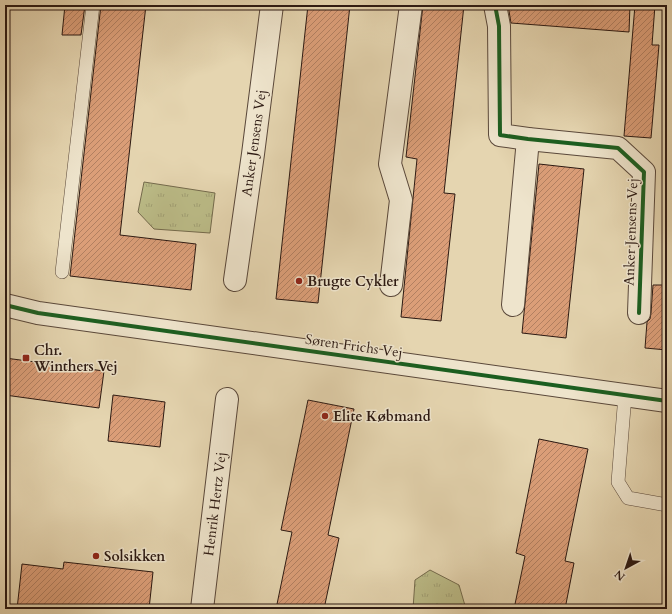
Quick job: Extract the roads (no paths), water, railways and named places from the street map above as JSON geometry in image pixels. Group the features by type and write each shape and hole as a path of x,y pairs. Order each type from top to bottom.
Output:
{"street":[{"name":"Anker Jensens Vej","path":"235,280 272,5"},
{"path":"391,285 401,200 390,164 411,5"},
{"name":"Anker Jensens Vej","path":"495,5 499,26 500,135 618,148 644,172 639,313"},
{"path":"513,305 528,139"},
{"name":"Søren Frichs Vej","path":"5,305 38,313 667,401"},
{"name":"Søren Frichs Vej","path":"5,312 38,313"},
{"name":"Henrik Hertz Vej","path":"202,609 228,399"}],"lane":[{"path":"62,272 93,5"},
{"path":"625,395 618,482 628,498 667,505"}],"place":[{"name":"Brugte Cykler","path":"299,281"},
{"name":"Chr. Winthers Vej","path":"26,358"},
{"name":"Elite Købmand","path":"325,416"},
{"name":"Solsikken","path":"96,556"}]}
